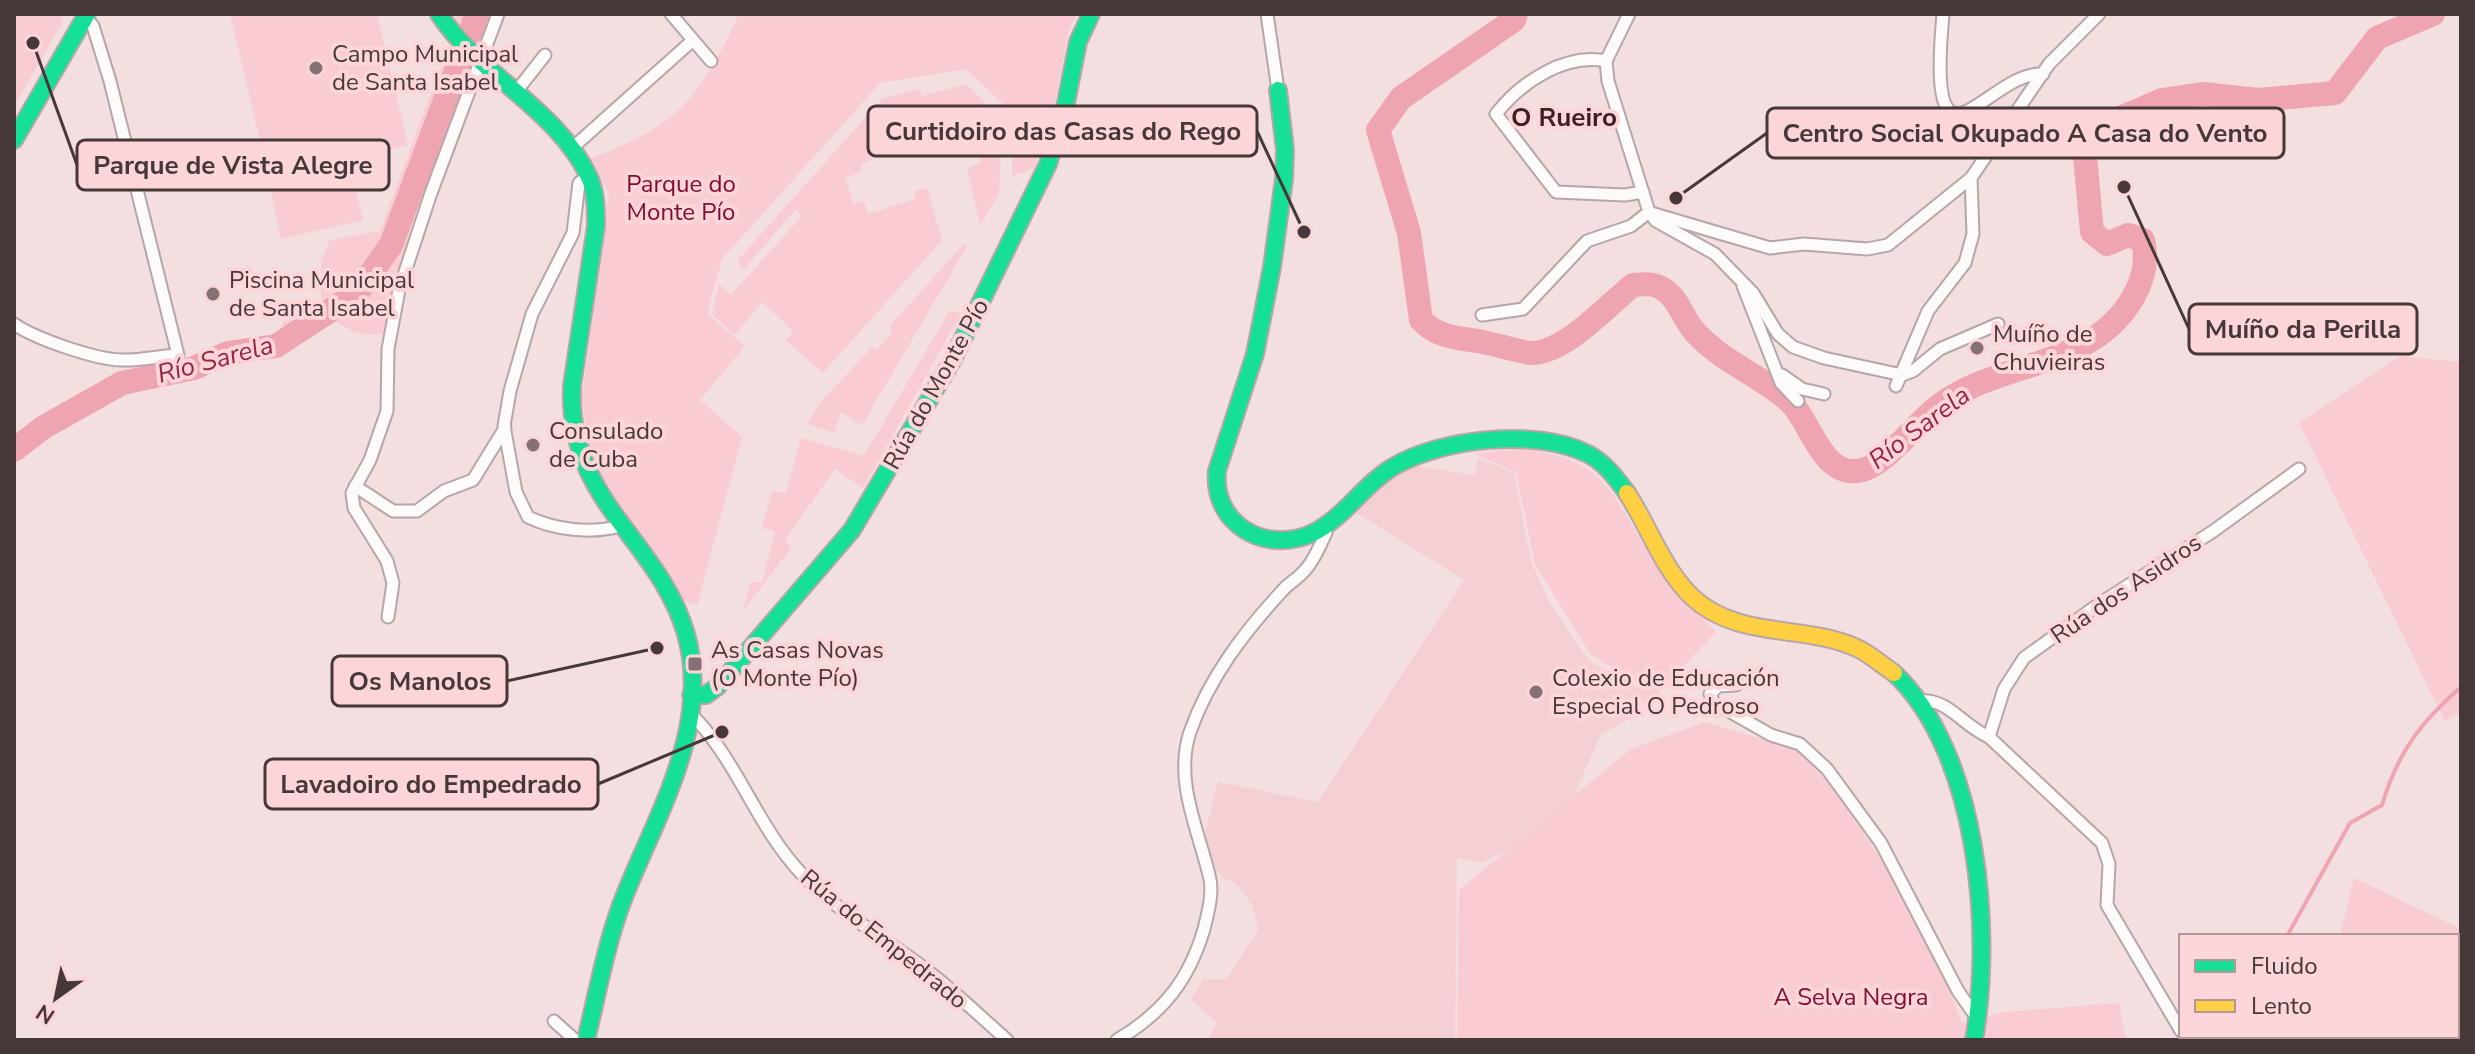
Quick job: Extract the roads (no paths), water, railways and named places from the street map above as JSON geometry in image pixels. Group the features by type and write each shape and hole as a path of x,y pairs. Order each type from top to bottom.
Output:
{"street":[{"path":"439,14 451,34 515,93 570,150 589,176 597,206 571,394 573,433 588,480 654,568 687,636 690,704 679,757 610,938 586,1040"},
{"path":"388,617 393,583 387,561 354,508 355,486 370,460 387,411 388,349 399,290 478,56 498,14"},
{"path":"671,14 711,61"},
{"name":"Rúa do Monte Pío","path":"690,704 718,686 823,566 862,514 908,438 952,361 1037,191 1064,113 1078,42 1091,14"},
{"path":"1267,14 1285,150 1277,226 1255,356 1222,448 1216,475 1217,496 1231,521 1254,536 1274,540 1291,538 1323,526 1364,488 1396,464 1425,452 1480,441 1527,439 1563,445 1605,466 1621,481 1672,571 1703,606 1747,628 1858,649 1890,668 1919,701 1935,726 1955,774 1984,916 1985,981 1974,1040"},
{"path":"1629,14 1606,61 1619,126 1649,212 1656,221 1715,254 1753,293 1778,334 1793,347 1899,380 1940,349 1998,324"},
{"path":"1943,14 1938,80 1943,101 1956,114 1970,112 2030,73 2043,74"},
{"path":"1649,212 1770,248 1804,244 1867,249 1888,245 1971,178 2043,74 2099,14"},
{"path":"14,140 85,15 93,26 110,81 178,355 120,360 17,330"},
{"path":"570,150 692,41"},
{"path":"515,93 545,55"},
{"path":"1606,61 1590,58 1556,67 1536,78 1496,114 1556,192 1643,192"},
{"path":"589,176 579,183 573,233 527,329 510,391 505,428 516,492 528,517 577,530 604,530 620,526"},
{"path":"1899,380 1928,311 1965,263 1973,234 1971,178"},
{"path":"1482,315 1523,309 1587,241 1631,226 1649,212"},
{"path":"1739,278 1781,383 1798,401"},
{"path":"1775,366 1785,378 1802,389 1824,394"},
{"path":"355,486 393,511 417,511 444,491 473,480 505,428"},
{"name":"Rúa dos Asidros","path":"1989,737 2004,689 2024,658 2099,604 2230,520 2299,469"},
{"path":"1117,1040 1164,1007 1181,984 1196,954 1209,910 1210,877 1199,849 1184,772 1189,735 1202,703 1236,648 1284,588 1307,569 1326,533 1323,526"},
{"path":"1736,685 1718,686 1710,694 1713,702 1771,735 1800,744 1827,769 1881,843 1958,991 1979,1022"},
{"path":"1919,701 1931,699 1989,737 2102,843 2109,864 2107,905 2179,1027"},
{"name":"Rúa do Empedrado","path":"690,704 763,822 801,874 865,928 929,972 1007,1040"},
{"path":"554,1021 575,1040"}],"waterway":[{"name":"Río Sarela","path":"14,450 44,427 122,383 194,368 228,353 276,346 357,293 391,245 477,14"},
{"name":"Río Sarela","path":"1516,14 1514,20 1401,98 1378,130 1409,233 1421,320 1447,336 1532,353 1559,345 1633,285 1656,286 1673,298 1691,327 1705,342 1788,400 1834,464 1844,470 1857,471 1877,463 1953,396 2086,343 2112,324 2132,300 2143,271 2143,240 2128,235 2107,244 2092,232 2085,156 2099,127 2162,100 2203,94 2258,100 2335,93 2377,38 2433,14"},
{"path":"2288,934 2350,823 2382,805 2395,769 2412,740 2461,687"}],"place":[{"name":"Parque de Vista Alegre","path":"33,43"},
{"name":"Campo Municipal de Santa Isabel","path":"316,68"},
{"name":"Muíño da Perilla","path":"2124,187"},
{"name":"Centro Social Okupado A Casa do Vento","path":"1676,198"},
{"name":"Curtidoiro das Casas do Rego","path":"1304,232"},
{"name":"Piscina Municipal de Santa Isabel","path":"213,294"},
{"name":"Muíño de Chuvieiras","path":"1977,348"},
{"name":"Consulado de Cuba","path":"533,445"},
{"name":"Os Manolos","path":"657,648"},
{"name":"As Casas Novas (O Monte Pío)","path":"695,664"},
{"name":"Colexio de Educación Especial O Pedroso","path":"1536,692"},
{"name":"Lavadoiro do Empedrado","path":"722,732"}],"district":[{"name":"O Rueiro","path":"1564,117"}],"park label":[{"name":"Parque do Monte Pío","path":"681,198"},
{"name":"A Selva Negra","path":"1851,997"}]}
